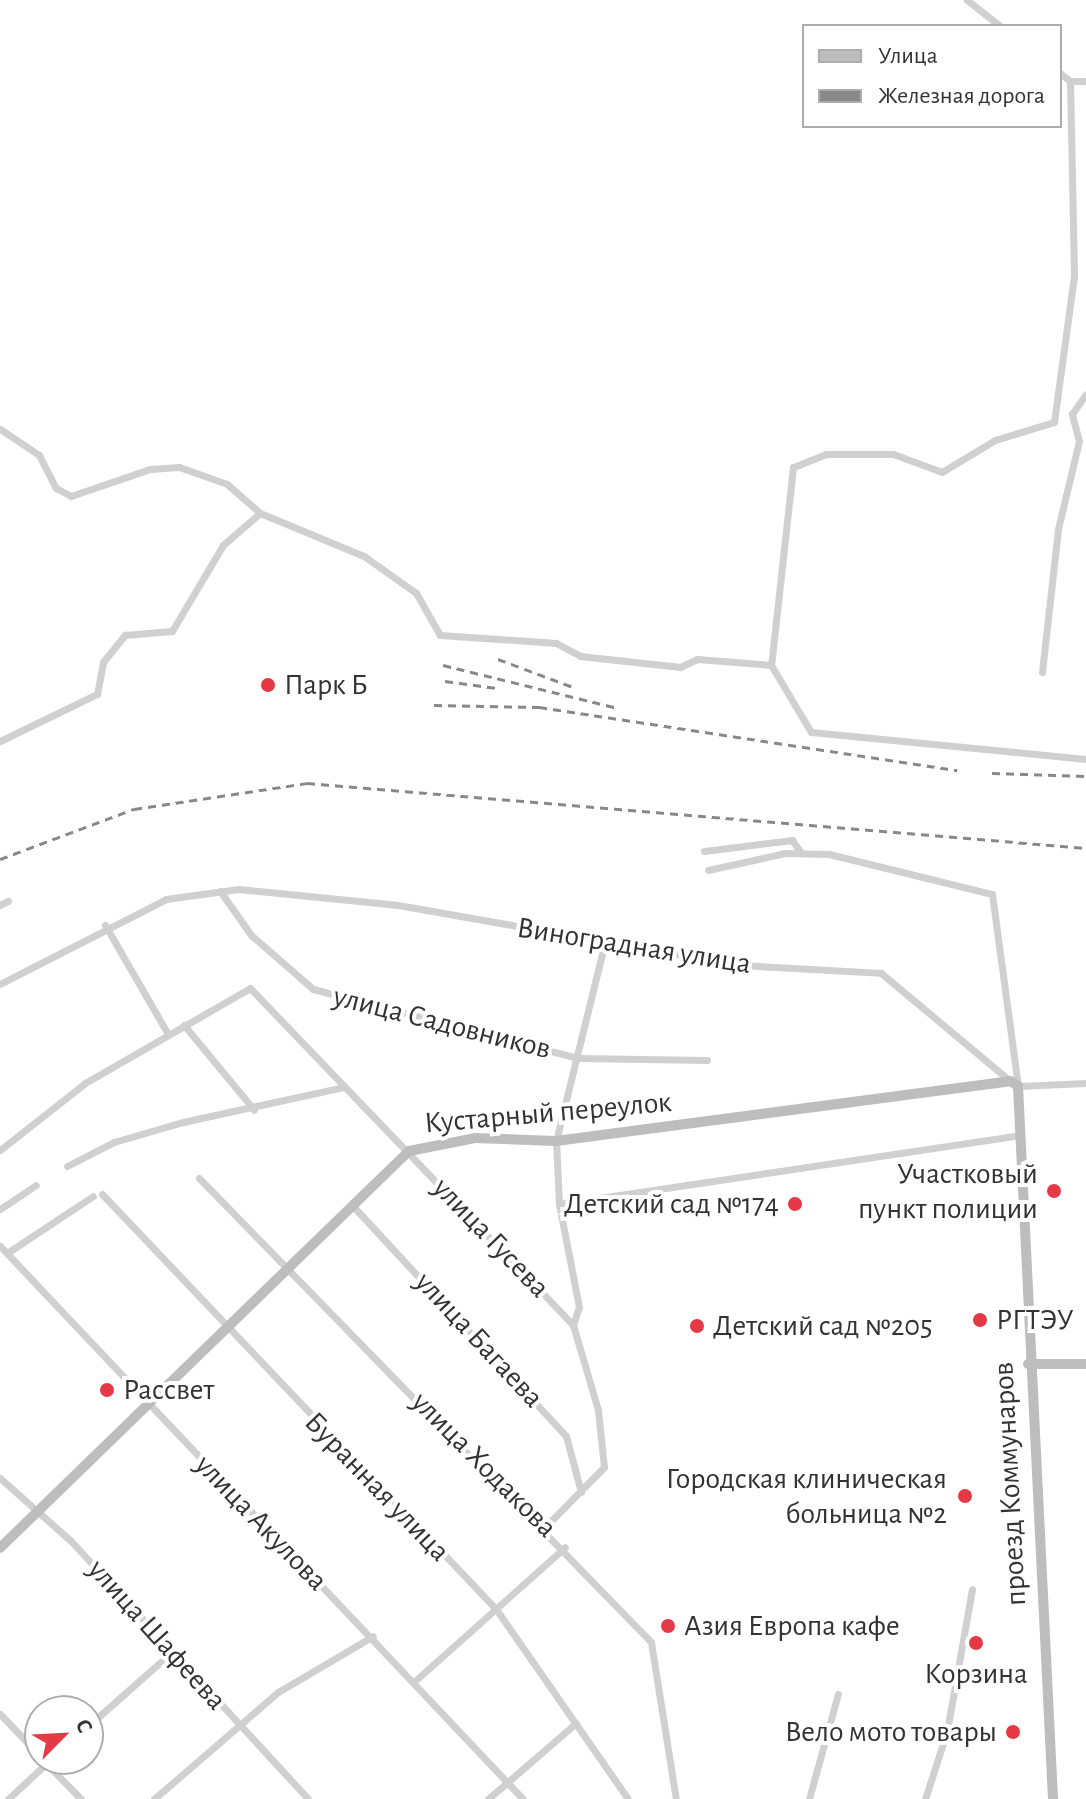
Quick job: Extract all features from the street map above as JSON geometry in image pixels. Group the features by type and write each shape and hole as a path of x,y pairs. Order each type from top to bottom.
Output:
{"street":[{"path":"967,0 997,24"},
{"path":"1062,75 1070,81 1086,81"},
{"path":"1054,422 1074,276 1070,81"},
{"path":"1086,394 1072,414 995,440 942,472 893,454 826,454 793,467 771,665 811,732 1086,759"},
{"path":"1042,672 1058,529 1079,441 1072,414"},
{"path":"0,429 39,455 56,488 71,496 150,469 179,467 227,484 260,513 364,556 416,593 440,635 556,643 580,656 680,667 697,659 771,665"},
{"path":"0,741 97,694 103,662 125,635 172,631 223,545 260,513"},
{"path":"704,851 792,840 801,853 708,870"},
{"name":"проезд Коммунаров","path":"801,853 992,894 1020,1135 1028,1364 1051,1799"},
{"name":"Виноградная улица","path":"0,984 105,925 166,899 220,891 398,905 604,945 740,965 881,973 1014,1083"},
{"name":"улица Садовников","path":"220,891 251,935 313,989 578,1058 707,1060"},
{"path":"105,925 168,1034"},
{"path":"573,1325 579,1307 559,1204 556,1141 604,945"},
{"name":"улица Гусева","path":"184,1025 250,988 573,1325 598,1410 604,1467 546,1526"},
{"path":"0,1150 85,1083 184,1025 254,1110"},
{"path":"1014,1083 1086,1083"},
{"name":"Кустарный переулок","path":"0,1548 221,1327 409,1151 475,1138 556,1141 1014,1083"},
{"path":"67,1166 114,1142 343,1087"},
{"path":"559,1204 1020,1135"},
{"name":"улица Ходакова","path":"199,1178 546,1526 660,1660 676,1799"},
{"path":"0,1209 36,1185"},
{"name":"Буранная улица","path":"7,1253 97,1195 496,1609 628,1799"},
{"name":"улица Багаева","path":"350,1203 566,1436 581,1492"},
{"name":"улица Акулова","path":"0,1246 143,1403 417,1679 523,1799"},
{"path":"1028,1364 1086,1364"},
{"name":"улица Шафеева","path":"0,1478 36,1511 172,1652 308,1799"},
{"path":"417,1679 565,1547"},
{"path":"925,1799 947,1731 972,1589"},
{"path":"154,1799 238,1724 373,1636"},
{"path":"104,1712 172,1652"},
{"path":"809,1799 838,1694"},
{"path":"0,1714 24,1738"},
{"path":"488,1799 576,1723"},
{"path":"8,1799 30,1775"},
{"path":"59,1775 81,1799"}],"railway":[{"path":"498,659 573,687"},
{"path":"443,665 618,708"},
{"path":"445,681 497,688"},
{"path":"434,705 539,707 957,770"},
{"path":"992,773 1086,776"},
{"path":"0,859 134,809 307,783 1086,848"}],"place":[{"name":"Парк Б","path":"268,685"},
{"name":"Участковый пункт полиции","path":"1054,1191"},
{"name":"Детский сад №174","path":"795,1204"},
{"name":"РГТЭУ","path":"980,1320"},
{"name":"Детский сад №205","path":"697,1326"},
{"name":"Рассвет","path":"107,1390"},
{"name":"Городская клиническая больница №2","path":"965,1496"},
{"name":"Азия Европа кафе","path":"668,1626"},
{"name":"Корзина","path":"976,1643"},
{"name":"Вело мото товары","path":"1013,1732"}]}
